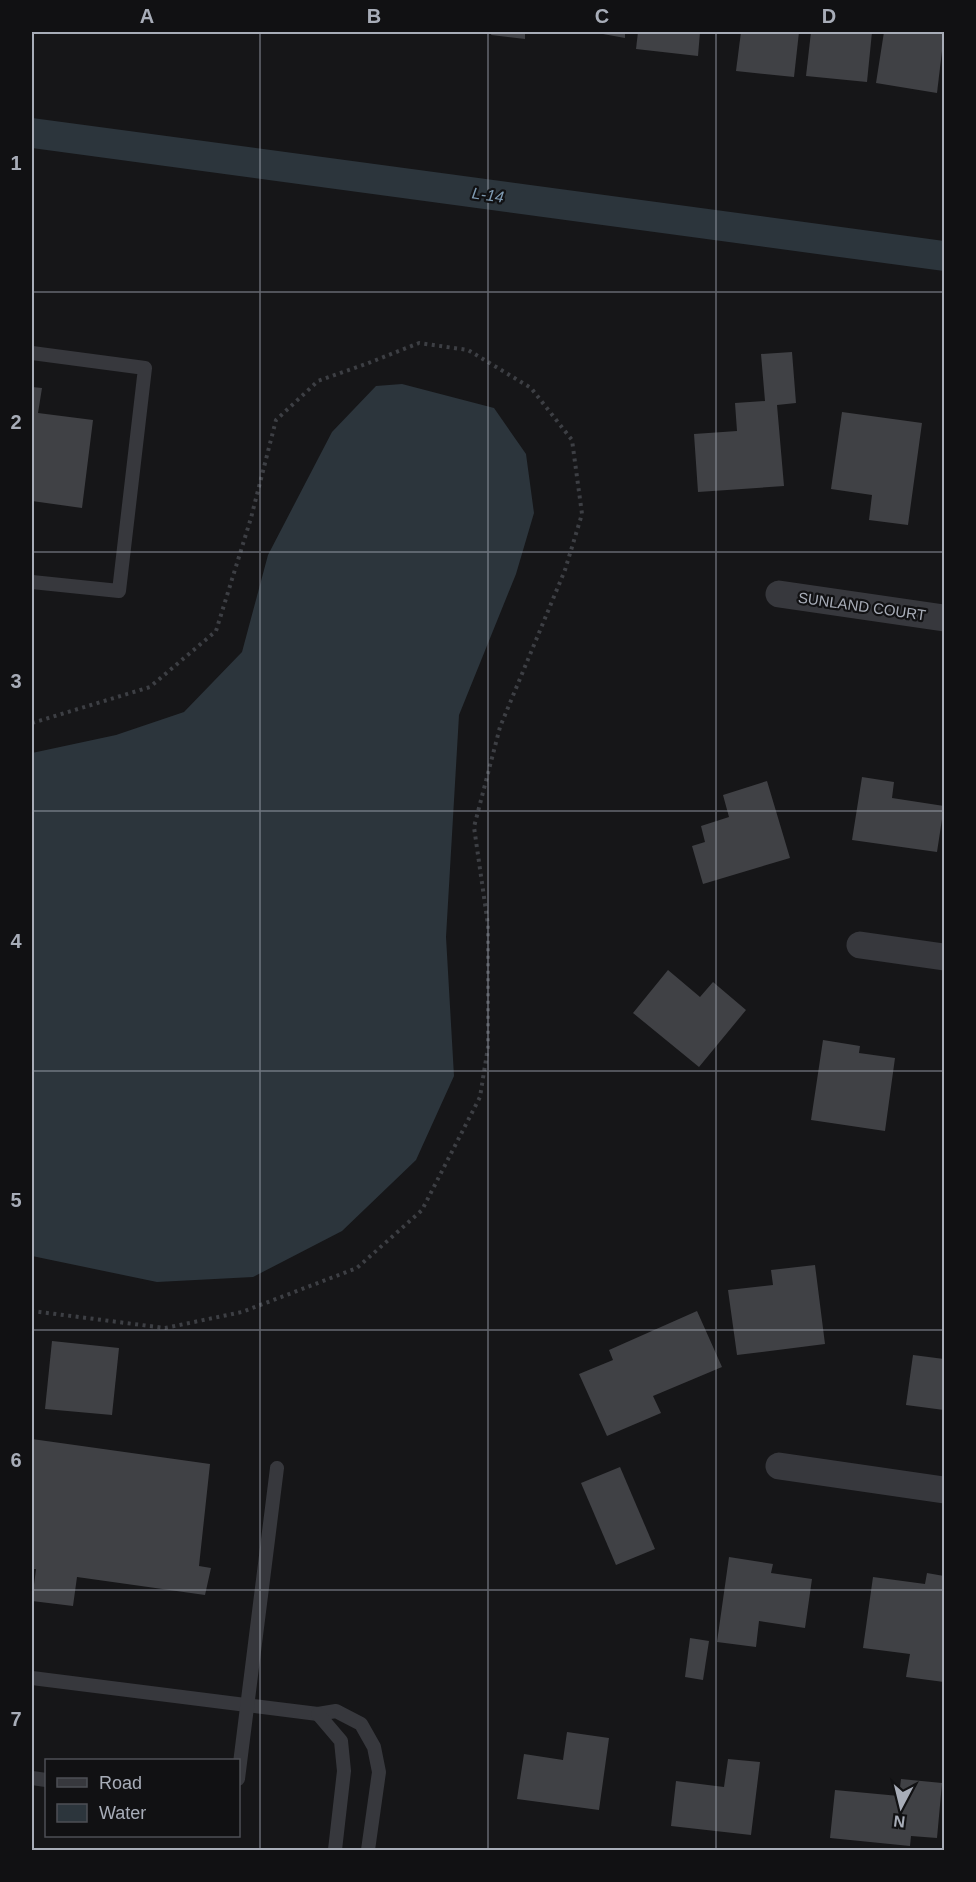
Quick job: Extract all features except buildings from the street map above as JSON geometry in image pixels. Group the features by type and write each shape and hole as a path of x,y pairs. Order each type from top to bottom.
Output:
{"street":[{"name":"SUNLAND COURT","path":"779,594 945,618"},
{"path":"860,945 945,957"},
{"path":"780,1466 945,1490"}],"lane":[{"path":"32,353 145,368 118,591 32,582"},
{"path":"240,1763 277,1468"},
{"path":"32,1678 318,1714 336,1711 361,1724 374,1748 379,1772 368,1851"},
{"path":"318,1714 341,1741 344,1771 335,1851"}],"path":[{"path":"32,723 150,687 216,631 251,518 276,420 318,381 419,343 468,350 531,388 572,440 582,514 565,570 500,728 474,827 488,925 488,1047 480,1097 422,1210 357,1268 242,1312 165,1328 32,1311"}],"water":[{"path":"402,384 494,408 526,454 534,513 516,574 459,715 446,937 454,1076 416,1160 342,1231 253,1277 157,1282 32,1256 32,753 116,735 184,712 242,652 268,555 332,432 376,386"}],"waterway":[{"name":"L-14","path":"32,133 944,256"}]}
